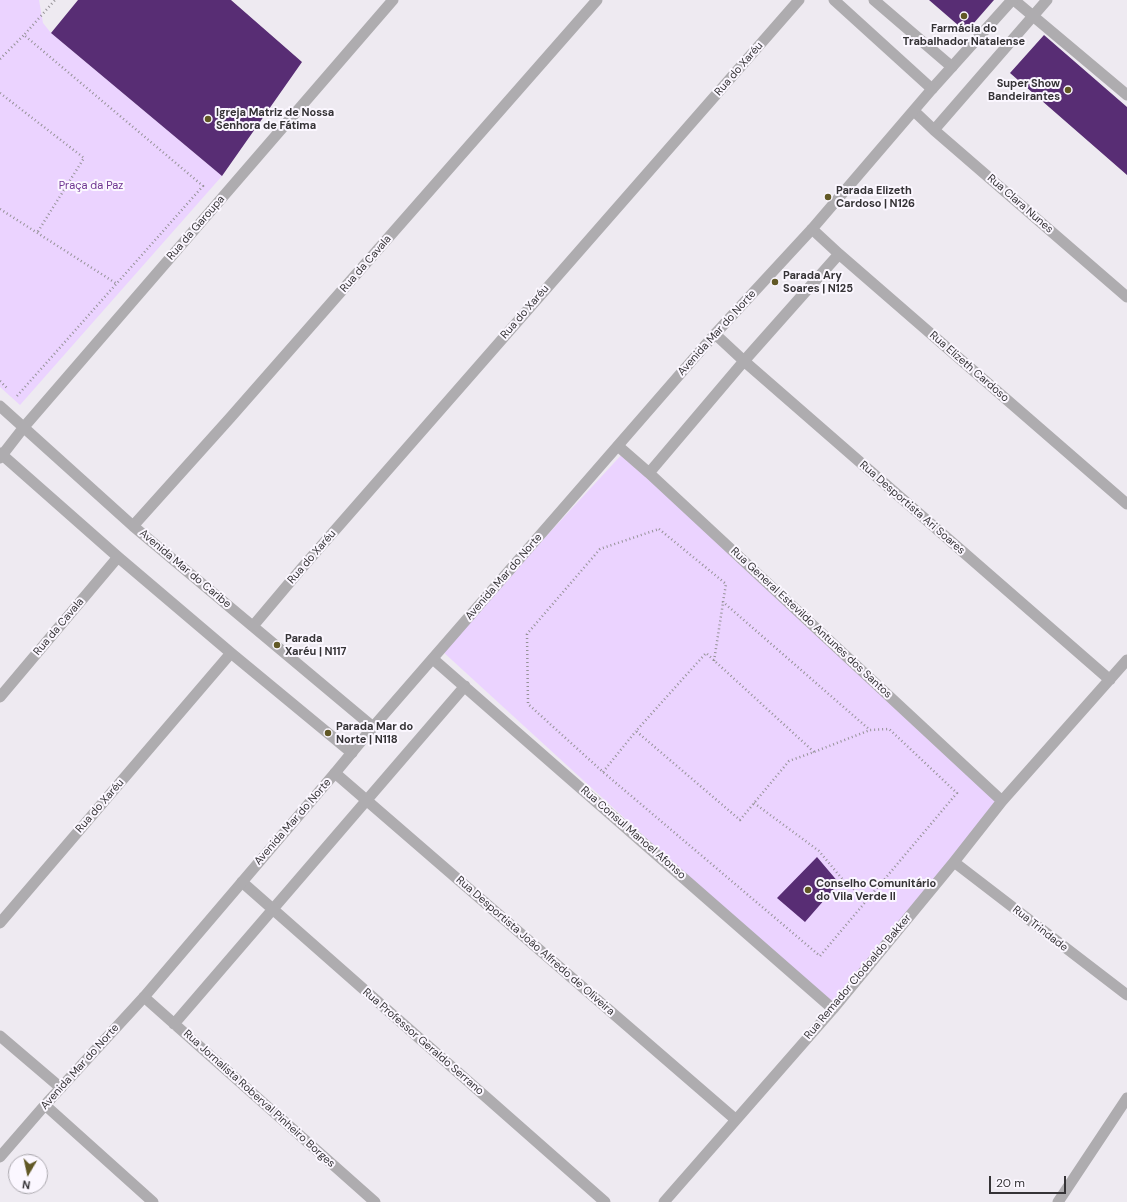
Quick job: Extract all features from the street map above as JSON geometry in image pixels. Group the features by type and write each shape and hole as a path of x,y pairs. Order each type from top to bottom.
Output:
{"street":[{"name":"Rua da Garoupa","path":"1,455 393,0"},
{"name":"Rua da Cavala","path":"134,526 597,0"},
{"name":"Rua do Xaréu","path":"253,626 301,569 798,0"},
{"path":"834,0 932,89"},
{"path":"874,0 952,67"},
{"path":"1013,0 1033,15 1127,96"},
{"name":"Avenida Mar do Norte","path":"0,1157 144,996 373,727 715,334 812,229 932,89 1013,0"},
{"path":"934,130 1047,0"},
{"name":"Rua Clara Nunes","path":"914,111 934,130 1127,296"},
{"name":"Rua Elizeth Cardoso","path":"812,229 1127,504"},
{"path":"650,473 744,361 839,254"},
{"name":"Rua Desportista Ari Soares","path":"715,334 744,361 1110,680"},
{"name":"Avenida Mar do Caribe","path":"0,406 134,526 373,727"},
{"name":"Rua General Estevildo Antunes dos Santos","path":"618,446 650,473 1002,801"},
{"path":"1,455 231,653 352,753"},
{"name":"Rua da Cavala","path":"0,696 118,557"},
{"name":"Rua do Xaréu","path":"0,923 231,653"},
{"name":"Rua Consul Manoel Afonso","path":"433,659 833,1009"},
{"name":"Rua Remador Clodoaldo Bakker","path":"664,1202 735,1119 833,1009 954,862 1002,801 1127,660"},
{"path":"174,1024 465,686"},
{"name":"Rua Desportista João Alfredo de Oliveira","path":"335,773 735,1119"},
{"name":"Rua Trindade","path":"954,862 1127,995"},
{"name":"Rua Professor Geraldo Serrano","path":"242,882 605,1202"},
{"name":"Rua Jornalista Roberval Pinheiro Borges","path":"144,996 375,1202"},
{"path":"0,1036 61,1088"},
{"path":"1058,1202 1127,1098"},
{"path":"45,1105 153,1202"}],"path":[{"path":"0,59 55,0"},
{"path":"0,382 18,396 203,186 24,35"},
{"path":"0,93 84,158 37,233"},
{"path":"0,210 116,284"},
{"path":"636,731 740,820 789,761 870,730 889,730 957,793 820,956 603,772 528,704 527,634 600,549 659,529 726,584 714,661"},
{"path":"724,602 870,730"},
{"path":"603,772 636,731 706,653 814,752"},
{"path":"754,803 819,851 843,880 866,900"}],"green space":[{"name":"Praça da Paz","path":"0,0 39,0 43,23 51,33 222,176 20,405 0,387"},
{"path":"625,451 1002,801 833,1009 441,650"}],"building":[{"name":"Igreja Matriz de Nossa Senhora de Fátima","path":"78,0 231,0 302,62 222,176 51,33"},
{"name":"Farmácia do Trabalhador Natalense","path":"929,0 994,0 966,32"},
{"name":"Super Show Bandeirantes","path":"1044,35 1127,107 1127,175 1010,73"},
{"name":"Conselho Comunitário do Vila Verde II","path":"817,857 839,883 805,922 777,898"}],"place":[{"name":"Farmácia do Trabalhador Natalense","path":"964,16"},
{"name":"Super Show Bandeirantes","path":"1068,90"},
{"name":"Igreja Matriz de Nossa Senhora de Fátima","path":"208,119"},
{"name":"Parada Elizeth Cardoso | N126","path":"828,197"},
{"name":"Parada Ary Soares | N125","path":"775,282"},
{"name":"Parada Xaréu | N117","path":"277,645"},
{"name":"Parada Mar do Norte | N118","path":"328,733"},
{"name":"Conselho Comunitário do Vila Verde II","path":"808,890"}]}
